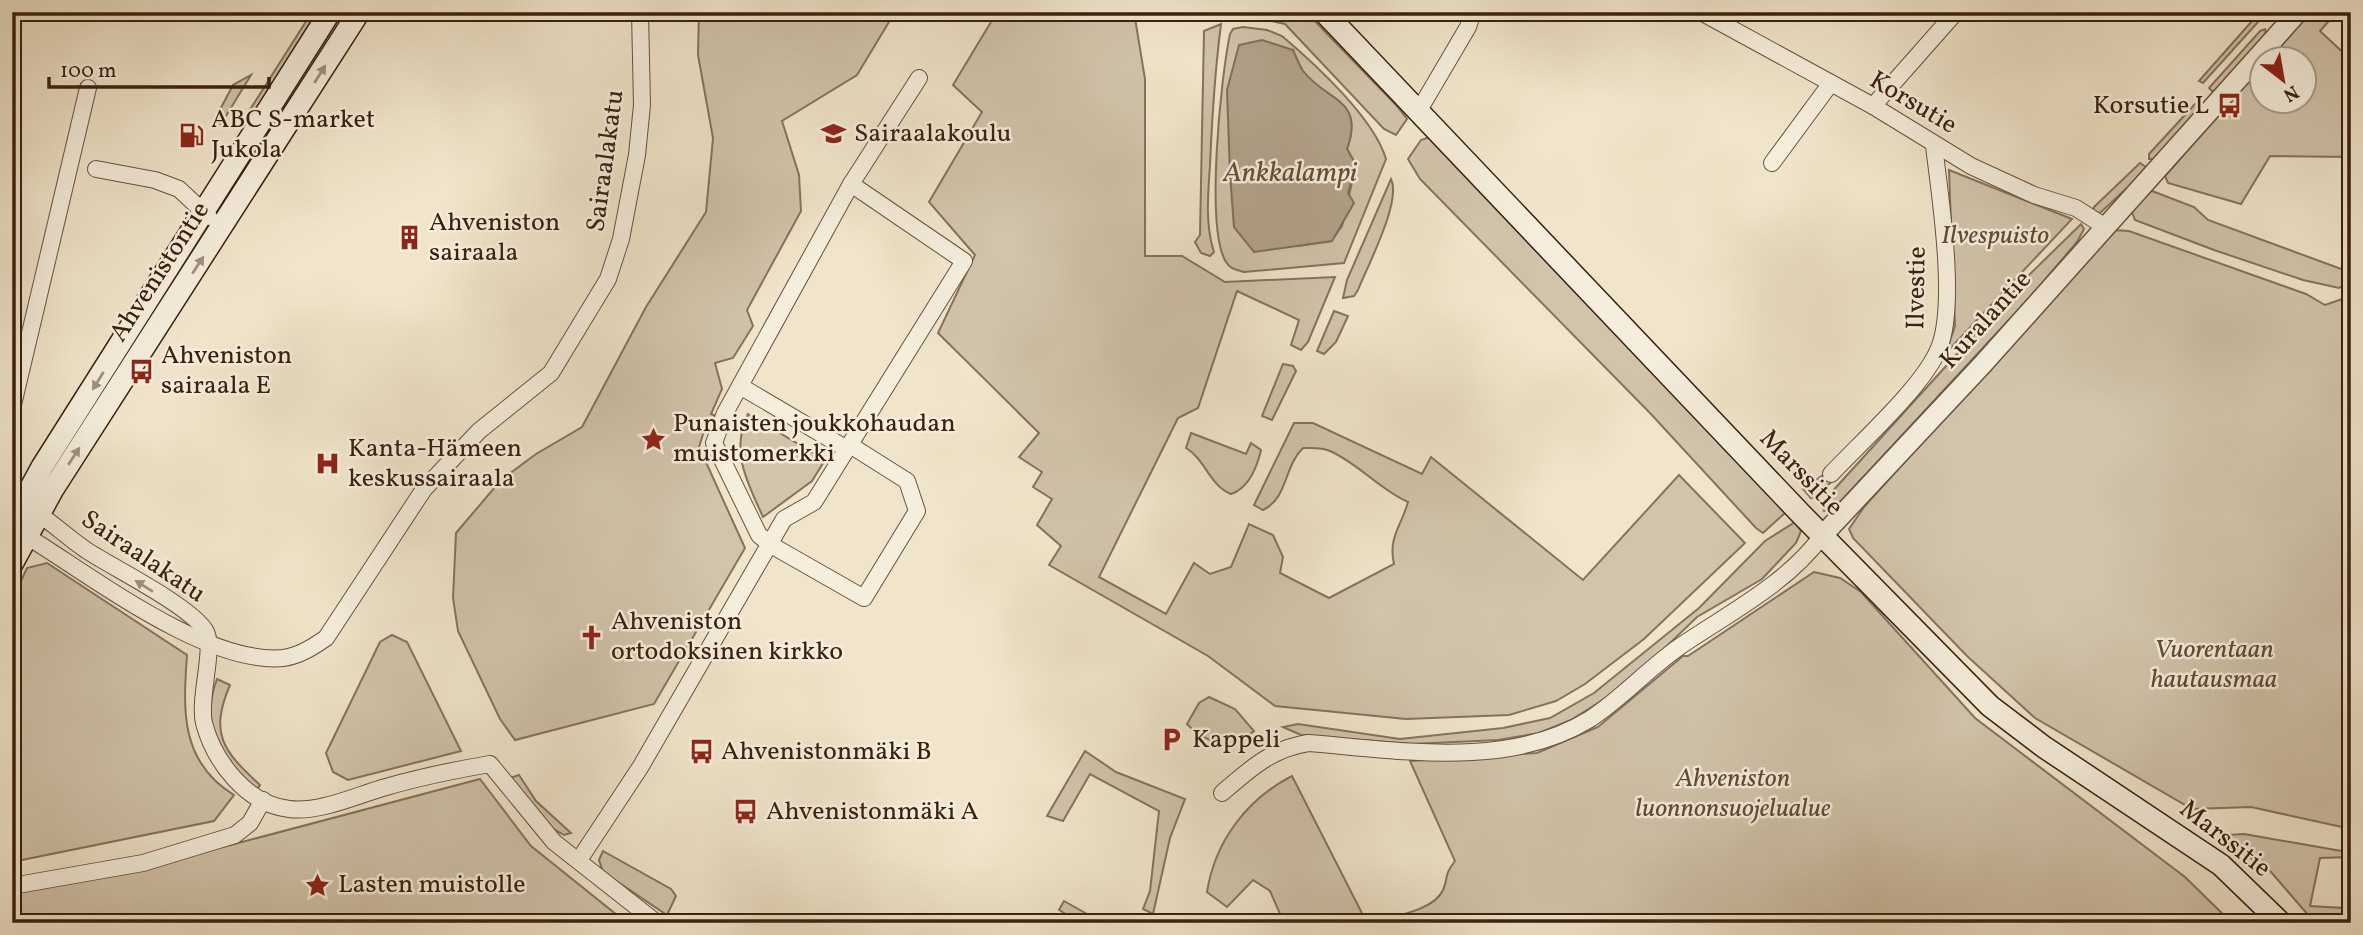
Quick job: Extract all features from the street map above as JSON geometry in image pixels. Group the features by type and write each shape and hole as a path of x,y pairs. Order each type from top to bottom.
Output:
{"main road":[{"name":"Ahvenistontie","path":"12,564 20,533 21,512 203,213 330,12"},
{"name":"Ahvenistontie","path":"21,512 223,226 359,12"},
{"name":"Marssitie","path":"1324,12 1822,536 1990,706 2044,747 2221,865 2281,923"}],"street":[{"name":"Sairaalakatu","path":"20,533 166,623 210,646 282,658 307,651 326,638 424,489 447,461 551,373 608,279 621,239 636,165 642,105 640,12"},
{"path":"1418,112 1468,27 1473,12"},
{"name":"Korsutie","path":"1701,12 1873,106 1934,146 2034,195 2076,208 2104,226"},
{"path":"1873,106 1956,12"},
{"name":"Kuralantie","path":"1822,536 1982,365 2298,12"},
{"path":"740,386 906,481 917,511 864,598 771,545 759,535 714,443 725,413 851,184 919,78"},
{"path":"1772,163 1831,83"},
{"path":"12,409 88,88"},
{"name":"Ilvestie","path":"1831,474 1923,374 1938,351 1947,324 1942,216 1934,146"},
{"path":"96,169 155,180 179,189 203,213 223,226"},
{"path":"579,860 641,766 784,519 814,502 964,261 851,184"},
{"name":"Sairaalakatu","path":"21,512 192,617 205,631 210,646"},
{"path":"1222,793 1266,755 1295,745 1308,743 1459,752 1509,747 1559,734 1589,720 1681,645 1787,574 1822,536"},
{"path":"210,646 201,709 209,742 222,766 263,800 286,809 310,807 435,774 490,764 545,832 657,923"},
{"path":"12,886 143,863 234,835 250,823 263,800"}],"green space":[{"path":"312,12 320,12 250,123 244,119"},
{"path":"699,12 895,12 857,75 782,121 799,175 801,211 747,310 753,326 733,358 715,363 722,389 711,414 718,417 713,431 705,428 699,447 745,548 654,704 515,740 500,719 458,631 453,598 456,533 501,480 536,454 582,427 646,307 706,212 713,138 698,55"},
{"path":"997,12 1134,12 1145,79 1145,256 1182,256 1225,282 1335,277 1308,342 1301,350 1291,345 1299,320 1237,291 1198,408 1178,418 1099,577 1166,614 1194,563 1210,574 1231,567 1249,524 1273,535 1283,557 1280,573 1329,598 1394,564 1394,539 1408,502 1330,451 1303,448 1292,464 1282,490 1271,505 1263,510 1254,505 1294,423 1313,423 1422,474 1431,457 1583,580 1679,475 1745,543 1644,639 1585,684 1556,701 1509,715 1406,719 1275,706 1208,656 1049,565 1061,546 1037,525 1052,499 1033,487 1042,472 1019,457 1039,433 938,333 975,255 929,202 982,112 953,85"},
{"path":"1232,12 1306,12 1407,119 1396,135 1384,129 1285,24"},
{"path":"2260,12 2267,12 2203,83 2199,81"},
{"path":"2309,12 2337,12 2320,31 2351,60 2351,157 2270,156 2241,204 2168,183 2165,176 2248,82 2248,116 2318,116 2318,46 2279,46"},
{"path":"1221,24 1209,187 1208,220 1214,252 1210,256 1201,253 1195,242 1200,235 1204,31"},
{"path":"1243,27 1267,30 1282,36 1357,109 1379,143 1386,159 1344,263 1244,272 1232,268 1226,262 1220,244 1217,218 1217,151 1223,83 1233,29","holes":["1293,50 1303,71 1347,111 1351,120 1347,149 1356,165 1342,226 1331,241 1298,246 1235,227 1230,136"]},
{"path":"2265,29 2266,34 2255,46 2248,46 2248,54 2214,93 2209,88 2260,31"},
{"path":"251,75 221,124 214,121 233,85"},
{"path":"2195,104 2198,104 2198,112 2154,159 2149,159 2149,154"},
{"path":"1430,137 1786,512 1763,533 1650,413 1420,179 1408,159 1421,140"},
{"path":"2140,163 2146,167 2143,173 2100,213 2093,212 2094,207"},
{"name":"Ilvespuisto","path":"1949,170 2072,219 1946,353 1955,326"},
{"path":"1391,179 1392,202 1382,234 1358,290 1354,296 1343,298 1347,280"},
{"path":"2152,191 2194,207 2208,220 2344,270 2351,261 2351,282 2339,288 2303,280 2135,220 2130,207 2139,196"},
{"path":"2081,224 2084,229 2077,242 2031,296 1841,501 1831,510 1824,511 1822,505 1830,494 2025,279"},
{"name":"Vuorentaan hautausmaa","path":"2113,230 2129,231 2306,294 2325,305 2351,296 2351,829 2251,807 2192,809 2035,718 1967,656 1853,538 1849,529 1864,507"},
{"path":"1334,311 1348,316 1336,342 1324,354 1317,351"},
{"path":"1283,364 1293,366 1296,371 1272,420 1262,416"},
{"path":"748,414 825,460 812,481 763,517 746,479 741,454 740,441"},
{"path":"1191,433 1246,454 1251,443 1261,450 1254,470 1243,487 1231,494 1218,485 1186,448"},
{"path":"1826,473 1833,480 1818,496 1811,498 1803,489"},
{"path":"1795,522 1801,531 1796,543 1762,579 1697,617 1643,669 1609,696 1571,720 1539,733 1498,740 1411,744 1301,735 1283,727 1298,724 1400,739 1503,728 1550,718 1594,693 1699,608 1765,541"},
{"path":"47,563 187,655 186,715 194,751 216,782 234,795 214,821 12,862 12,600 27,568"},
{"name":"Ahveniston luonnonsuojelualue","path":"1814,572 1840,578 1861,592 1975,718 2185,877 2232,923 1373,923 1412,912 1431,903 1443,890 1455,861 1410,761 1537,753 1598,727 1683,656 1688,656"},
{"path":"392,635 407,642 461,751 348,780 333,772 326,753 380,642"},
{"path":"217,679 230,685 221,717 223,741 237,762 260,785 257,789 233,766 217,741 211,712"},
{"path":"1209,697 1235,709 1254,731 1229,749 1197,734 1187,724 1199,703"},
{"path":"1085,751 1116,772 1185,799 1170,838 1153,914 1143,909 1150,891 1159,811 1090,774 1063,821 1047,816"},
{"path":"519,775 536,801 571,833 564,835 550,827 510,778"},
{"path":"1292,776 1367,923 1284,923 1270,891 1253,880 1227,907 1207,892 1217,856 1236,824 1247,809 1261,797"},
{"path":"480,779 531,846 627,923 12,923 12,891 144,868"},
{"path":"2244,834 2347,852 2351,857 2320,858 2310,906 2344,908 2344,920 2315,923 2271,872 2222,839 2227,835"},
{"path":"603,851 671,889 676,896 667,915 603,872 599,860"},
{"path":"1064,901 1103,923 1081,923 1059,910"}],"water":[{"name":"Ankkalampi","path":"1262,40 1293,50 1303,71 1341,102 1351,120 1347,149 1356,165 1348,193 1354,203 1332,241 1254,252 1234,227 1227,90 1239,45"}],"place":[{"name":"Korsutie L","path":"2229,106"},
{"name":"Sairaalakoulu","path":"834,134"},
{"name":"ABC S-market Jukola","path":"191,135"},
{"name":"Ahveniston sairaala","path":"409,238"},
{"name":"Ahveniston sairaala E","path":"141,371"},
{"name":"Punaisten joukkohaudan muistomerkki","path":"653,439"},
{"name":"Kanta-Hämeen keskussairaala","path":"328,464"},
{"name":"Ahveniston ortodoksinen kirkko","path":"591,637"},
{"name":"Kappeli","path":"1172,740"},
{"name":"Ahvenistonmäki B","path":"701,752"},
{"name":"Ahvenistonmäki A","path":"746,812"},
{"name":"Lasten muistolle","path":"318,885"}]}
